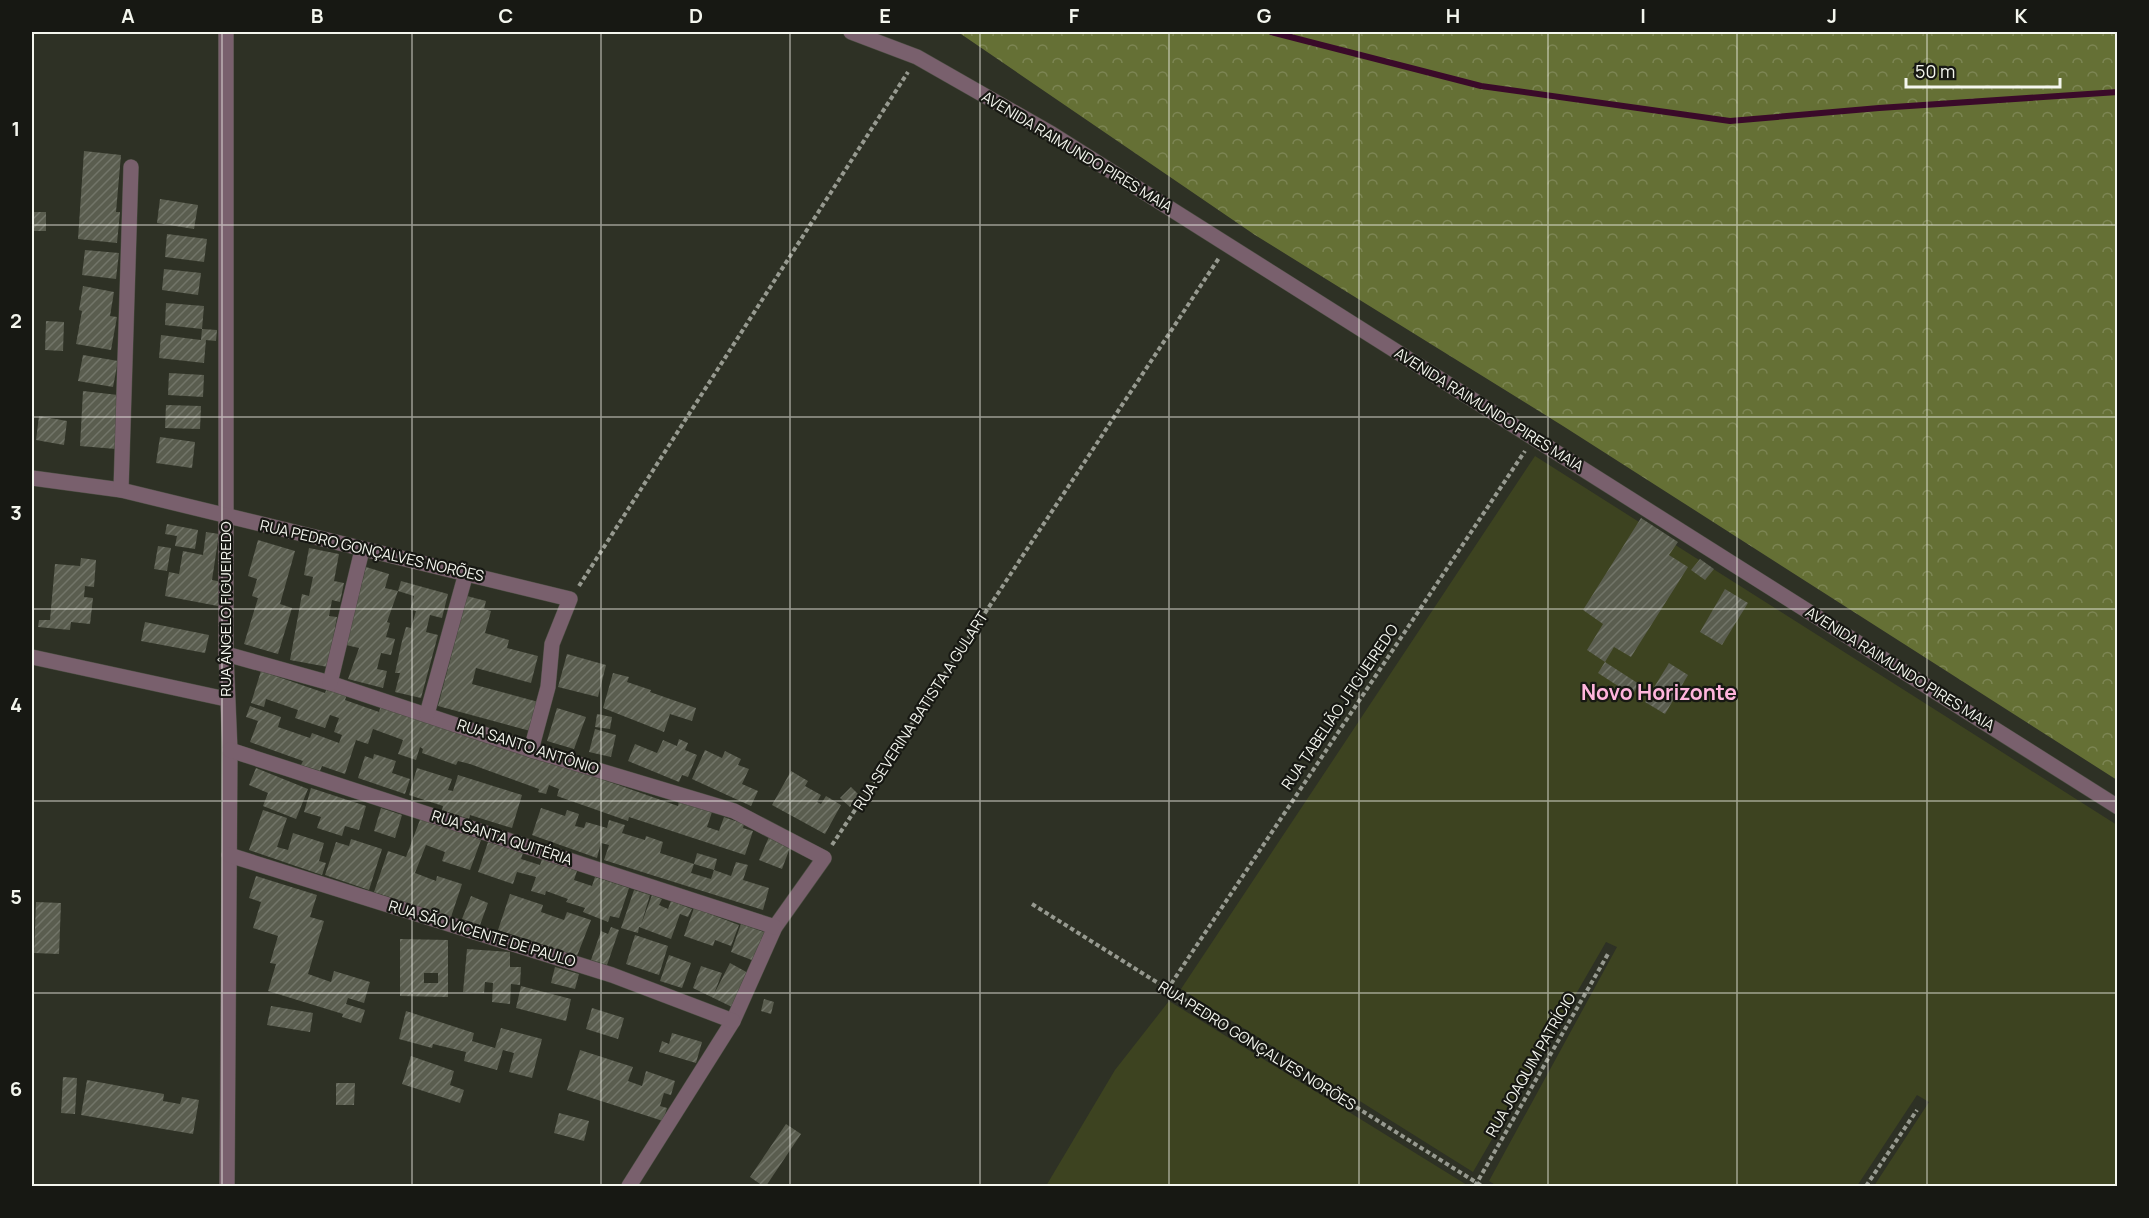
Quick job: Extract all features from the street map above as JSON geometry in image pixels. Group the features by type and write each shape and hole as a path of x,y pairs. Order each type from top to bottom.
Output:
{"street":[{"name":"RUA ÂNGELO FIGUEIREDO","path":"226,32 226,699 230,750 227,1186"},
{"name":"AVENIDA RAIMUNDO PIRES MAIA","path":"851,32 917,57 1052,134 2118,807"},
{"path":"121,490 131,167"},
{"name":"RUA PEDRO GONÇALVES NORÕES","path":"32,478 121,490 570,599"},
{"path":"330,683 362,550"},
{"path":"428,714 466,573"},
{"path":"531,750 548,687 552,644 570,599"},
{"name":"RUA SANTO ANTÔNIO","path":"226,654 330,683 531,750 734,812 824,858"},
{"path":"32,657 226,699"},
{"name":"RUA SANTA QUITÉRIA","path":"230,750 775,927"},
{"name":"RUA SÃO VICENTE DE PAULO","path":"229,855 612,975 734,1021"},
{"path":"629,1186 734,1021 775,927 824,858"}],"path":[{"path":"570,599 917,57"},
{"name":"RUA SEVERINA BATISTA A GULART","path":"824,858 1227,244"},
{"name":"RUA TABELIÃO J FIGUEIREDO","path":"1167,990 1534,438"},
{"name":"RUA PEDRO GONÇALVES NORÕES","path":"1032,904 1478,1185"},
{"name":"RUA JOAQUIM PATRÍCIO","path":"1478,1185 1608,954"},
{"path":"1866,1186 1917,1110"}],"green space":[{"path":"958,32 2117,32 2117,780 1563,426 1255,235"},
{"path":"1535,456 2117,825 2117,1186 1874,1186 1929,1102 1917,1095 1857,1186 1497,1186 1489,1181 1617,947 1606,942 1473,1172 1181,989"},
{"path":"1169,1001 1467,1185 1046,1186 1115,1070"}],"building":[{"path":"84,151 121,155 116,212 120,212 117,243 78,239"},
{"path":"160,199 198,205 194,229 157,223"},
{"path":"32,212 46,212 46,231 32,231"},
{"path":"167,234 207,239 204,262 165,257"},
{"path":"85,250 119,253 116,279 82,275"},
{"path":"164,269 201,273 198,295 162,290"},
{"path":"83,286 114,292 110,316 117,317 111,350 76,344 82,311 79,310"},
{"path":"166,303 204,306 202,329 165,325"},
{"path":"46,321 64,322 63,351 45,350"},
{"path":"202,329 217,330 216,341 206,340 204,363 159,358 161,335 201,340"},
{"path":"83,355 118,361 113,387 78,381"},
{"path":"169,373 204,375 203,397 168,395"},
{"path":"83,391 118,395 116,449 80,446"},
{"path":"166,405 201,406 200,429 165,428"},
{"path":"39,416 67,421 64,445 36,440"},
{"path":"160,437 195,442 192,468 156,463"},
{"path":"1641,518 1678,542 1669,555 1688,567 1631,657 1614,647 1605,662 1587,650 1603,624 1583,610"},
{"path":"167,524 198,530 195,549 175,546 177,536 165,534"},
{"path":"206,532 219,534 212,580 222,582 218,606 165,596 169,572 179,574 183,551 203,555"},
{"path":"258,540 295,551 280,604 292,608 278,654 244,644 258,598 252,596 257,579 248,576"},
{"path":"158,546 171,548 167,571 154,569"},
{"path":"309,548 339,554 334,581 344,583 340,602 332,600 329,616 337,617 328,667 290,660 302,594 309,596 313,577 304,575"},
{"path":"81,558 96,560 94,587 85,586 84,597 93,598 90,624 71,622 70,630 38,627 39,620 50,620 55,564 80,566"},
{"path":"1700,559 1714,569 1705,580 1691,570"},
{"path":"366,567 389,574 385,588 398,591 387,622 390,623 386,637 395,639 391,655 381,653 377,669 387,671 383,688 348,679 359,648 346,645"},
{"path":"401,581 448,594 442,618 430,615 426,632 438,635 421,698 395,692 400,673 395,673 402,641 406,627 411,628 416,611 410,610 414,596 398,591"},
{"path":"1725,589 1748,603 1722,645 1700,632"},
{"path":"467,596 486,601 484,609 491,611 485,633 509,640 507,648 538,656 531,683 476,668 472,684 542,703 534,732 438,706"},
{"path":"145,622 209,635 205,653 141,641"},
{"path":"567,654 606,665 598,697 558,687"},
{"path":"1605,662 1639,684 1632,695 1598,673"},
{"path":"1669,663 1688,675 1665,714 1645,702"},
{"path":"261,671 325,693 328,685 348,692 345,700 379,712 382,702 678,806 679,801 712,812 707,827 719,831 724,817 744,824 743,828 753,831 745,855 629,817 628,821 557,796 559,789 549,785 546,794 538,792 539,789 470,764 458,761 456,765 422,753 423,749 420,747 416,760 398,754 403,740 373,729 368,744 356,740 345,774 322,766 320,771 301,765 303,761 250,742 258,721 246,717 250,706 281,717 278,727 310,738 312,733 339,743 342,735 334,732 339,718 330,715 325,728 295,718 298,710 266,699 264,707 251,703"},
{"path":"613,673 629,677 627,682 651,690 650,692 696,708 692,721 670,714 664,732 603,708"},
{"path":"557,708 586,717 574,749 547,741"},
{"path":"597,714 612,717 610,729 595,727"},
{"path":"595,729 616,735 611,757 589,752"},
{"path":"679,739 688,743 685,750 697,755 688,777 682,775 679,782 628,761 635,744 657,753 663,740 677,746"},
{"path":"705,750 722,758 725,751 741,759 738,765 749,769 742,784 758,791 751,806 692,779"},
{"path":"374,754 396,761 392,773 410,779 405,794 358,778 365,756 373,759"},
{"path":"256,768 308,789 296,819 263,806 268,793 249,785"},
{"path":"417,768 452,779 448,790 453,791 458,775 522,795 512,828 470,815 469,819 442,810 443,806 409,795"},
{"path":"791,771 808,781 805,786 821,795 817,802 821,804 826,796 841,805 825,834 772,805"},
{"path":"851,787 860,796 850,807 840,798"},
{"path":"311,788 366,806 359,830 345,826 342,836 317,828 321,817 304,812"},
{"path":"381,808 402,815 395,838 374,831"},
{"path":"541,808 565,816 567,810 579,814 575,826 584,828 586,822 607,828 609,820 625,825 622,833 645,840 646,836 663,842 660,853 694,864 691,873 711,879 714,870 731,876 736,862 748,865 743,880 769,888 763,910 604,860 609,845 601,843 597,858 532,835"},
{"path":"263,810 287,818 277,847 288,850 293,833 324,843 319,861 326,863 322,875 249,850"},
{"path":"421,817 481,840 470,870 442,861 445,852 426,845 415,873 436,881 437,876 462,884 451,917 374,892 388,851 406,857"},
{"path":"769,837 791,845 782,869 759,860"},
{"path":"351,839 382,849 369,890 325,875 336,842 349,846"},
{"path":"488,842 523,853 521,859 540,865 542,859 577,871 574,880 592,886 595,877 629,888 619,918 610,916 608,922 583,912 585,908 566,902 568,899 546,891 545,895 531,891 536,877 517,872 513,884 478,872"},
{"path":"697,853 717,859 714,870 694,864"},
{"path":"256,876 317,895 310,917 324,921 308,974 331,982 334,971 370,982 364,1003 348,998 346,1004 365,1010 361,1023 342,1017 343,1014 268,991 276,964 270,963 278,936 253,928 261,902 249,898"},
{"path":"634,890 650,895 641,925 652,895 662,899 659,905 668,909 671,901 692,909 688,917 680,914 671,939 639,927 638,933 621,928"},
{"path":"510,894 543,905 541,912 564,920 567,912 591,920 577,956 498,930"},
{"path":"471,896 488,903 480,925 462,919"},
{"path":"36,902 61,903 59,954 34,953"},
{"path":"694,908 739,925 731,946 715,940 713,946 684,936"},
{"path":"741,924 767,933 757,962 731,952"},
{"path":"611,927 619,930 607,965 591,960 601,931 608,934"},
{"path":"635,935 668,946 659,975 626,964"},
{"path":"400,939 448,940 448,997 400,996","holes":["424,973 438,973 438,983 424,983"]},
{"path":"467,949 510,952 510,967 521,967 520,985 511,984 510,1004 492,1002 493,983 485,982 484,993 463,992"},
{"path":"669,955 691,963 682,988 660,981"},
{"path":"730,963 750,974 732,1007 693,988 701,966 722,973 714,994"},
{"path":"555,967 579,974 575,989 551,983"},
{"path":"521,986 571,999 566,1021 516,1008"},
{"path":"764,999 774,1002 771,1014 761,1011"},
{"path":"271,1006 313,1013 310,1032 267,1025"},
{"path":"592,1008 624,1018 618,1039 586,1029"},
{"path":"406,1011 474,1033 472,1041 495,1048 501,1028 542,1039 532,1078 509,1072 514,1053 503,1050 497,1070 464,1061 466,1052 433,1044 432,1048 399,1039"},
{"path":"672,1033 702,1042 696,1063 659,1052 662,1041 669,1044"},
{"path":"580,1050 633,1067 628,1081 642,1086 646,1071 675,1081 671,1095 664,1093 660,1106 667,1108 663,1121 567,1090"},
{"path":"411,1056 454,1071 450,1085 464,1090 460,1103 402,1084"},
{"path":"63,1077 77,1078 75,1114 61,1113"},
{"path":"87,1080 164,1094 163,1101 180,1104 182,1097 199,1100 193,1134 81,1115"},
{"path":"336,1083 355,1083 354,1105 336,1105"},
{"path":"559,1113 589,1121 584,1141 554,1133"},
{"path":"786,1124 801,1134 766,1186 763,1186 750,1177"}],"waterway":[{"path":"1271,32 1481,86 1730,121 1879,108 2118,92"}],"district":[{"name":"Novo Horizonte","path":"1659,693"}]}
